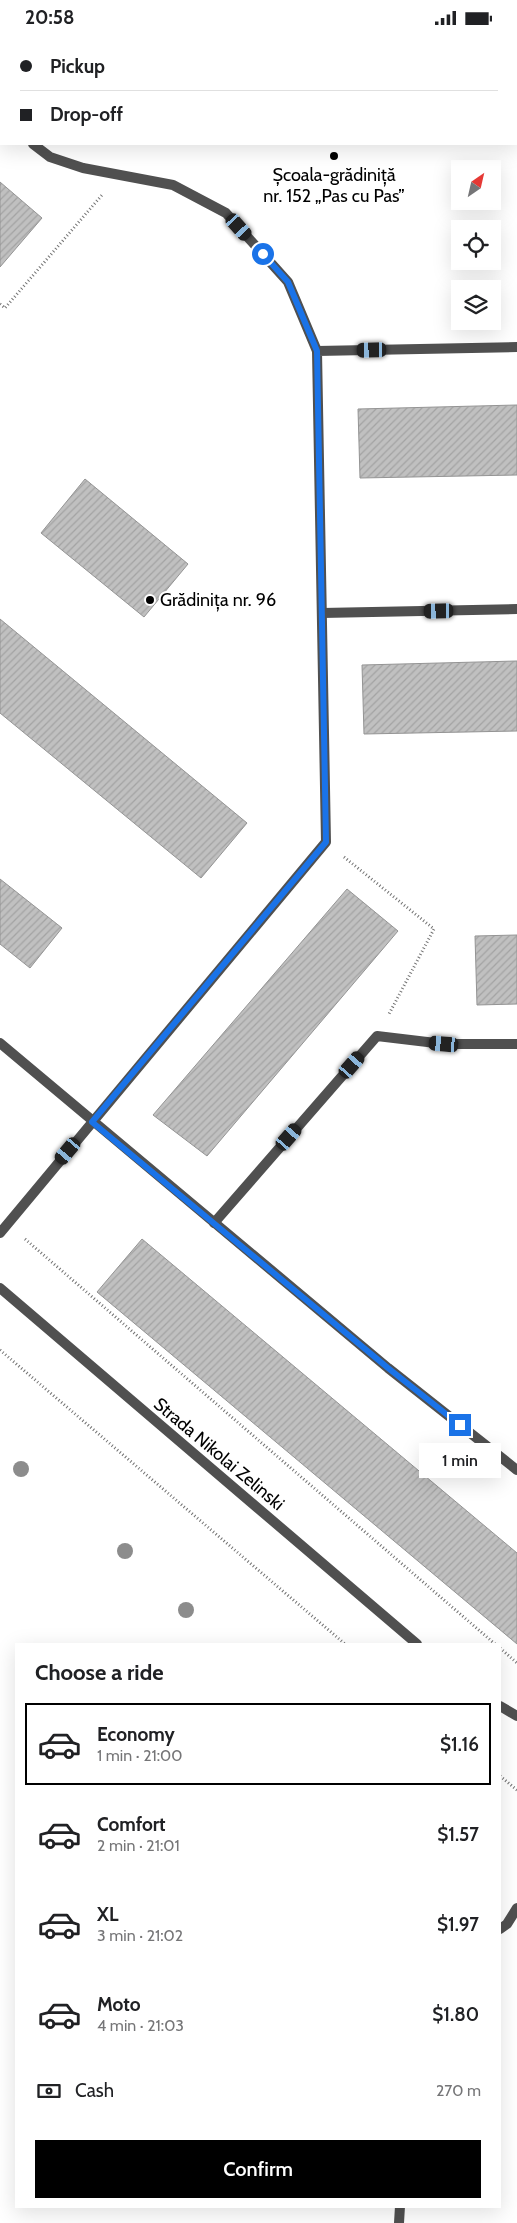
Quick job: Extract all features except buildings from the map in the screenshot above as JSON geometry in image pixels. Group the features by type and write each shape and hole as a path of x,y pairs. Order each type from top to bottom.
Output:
{"street":[{"path":"0,1233 326,842 317,351 288,282 226,213 173,185 83,169 50,157 34,145"},
{"path":"317,351 517,347"},
{"path":"322,613 517,609"},
{"path":"214,1223 377,1036 444,1044 517,1044"},
{"path":"0,1043 388,1368 517,1470"},
{"name":"Strada Nikolai Zelinski","path":"0,1289 416,1643"},
{"path":"501,1707 517,1717"},
{"path":"501,1928 508,1924 517,1908"},
{"path":"399,2223 400,2208"}],"path":[{"path":"0,304 6,308 120,175"},
{"path":"326,842 434,929 377,1036"},
{"path":"8,1224 494,1643"},
{"path":"0,1350 344,1643"},
{"path":"501,1649 517,1663"},
{"path":"501,1777 517,1790"}],"place":[{"name":"Școala-grădiniță nr. 152 „Pas cu Pas”","path":"334,156"},
{"name":"Grădinița nr. 96","path":"150,600"}],"route":[{"path":"263,254 288,282 317,351 326,842 92,1122 388,1368 460,1425"}]}
